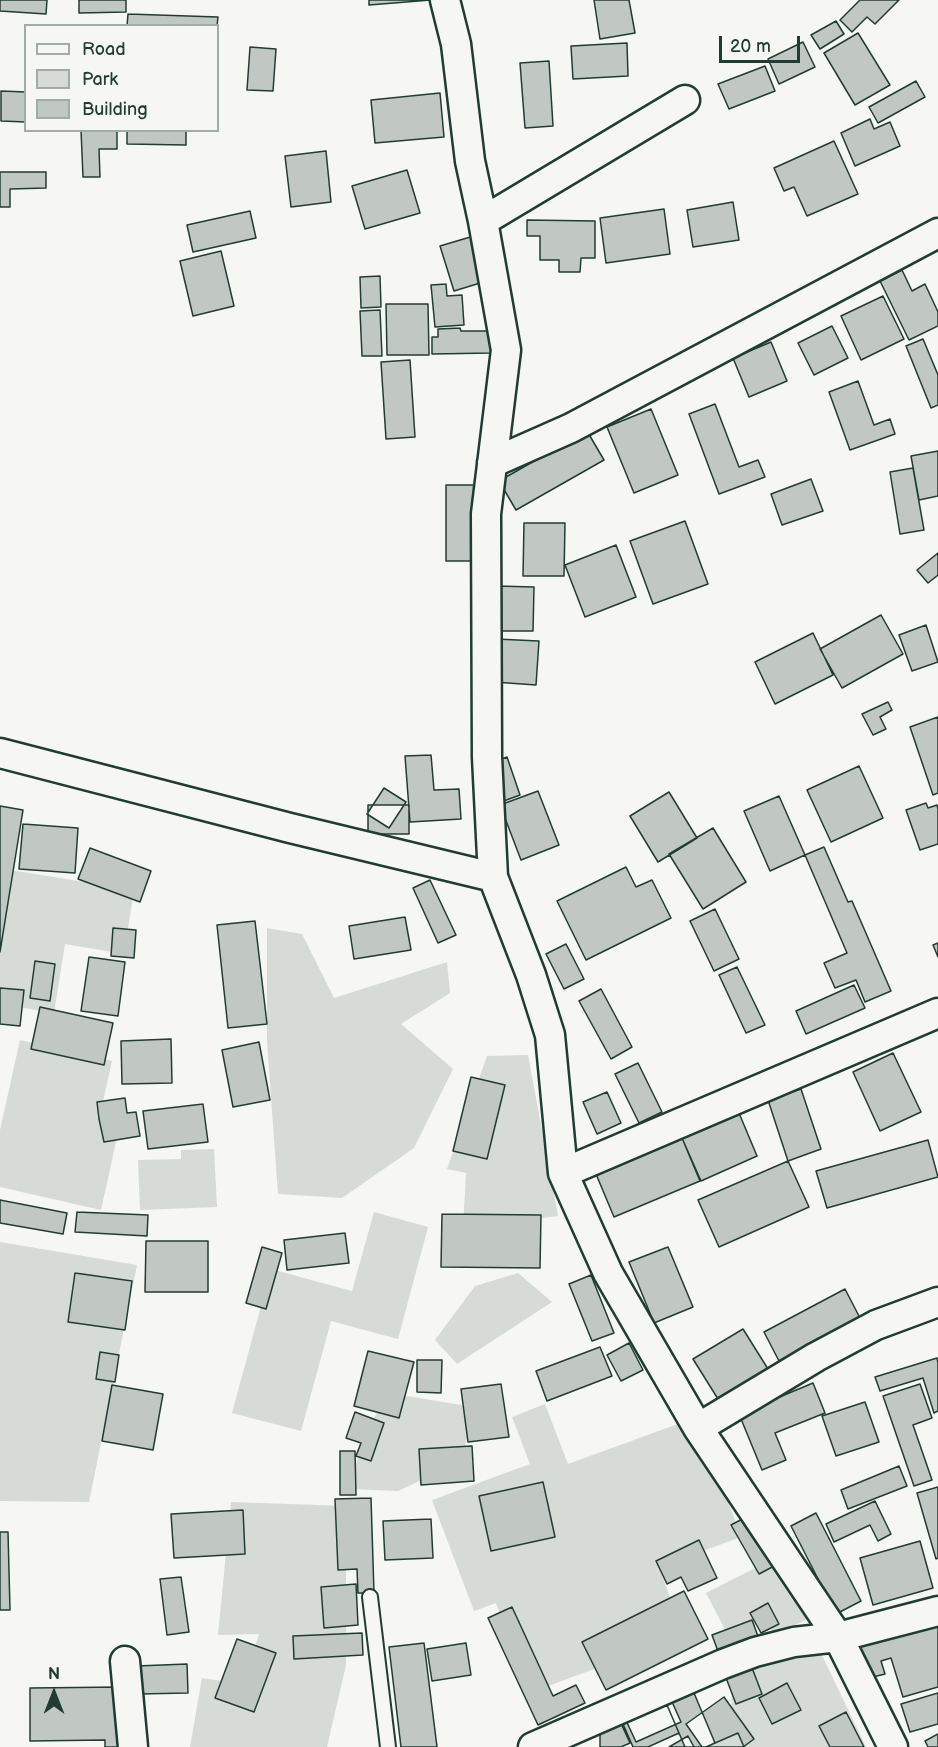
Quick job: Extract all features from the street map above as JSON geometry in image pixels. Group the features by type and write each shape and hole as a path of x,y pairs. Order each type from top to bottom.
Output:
{"street":[{"path":"445,0 456,44 470,161 506,350 486,514 487,757 492,877 531,975 550,1035 562,1173 608,1273 698,1428 838,1637 893,1747"},
{"path":"483,221 685,100"},
{"path":"492,463 571,428 938,233"},
{"path":"1,758 492,877"},
{"path":"562,1173 938,1013"},
{"path":"698,1428 816,1357 876,1325 938,1302"},
{"path":"533,1747 583,1737 723,1664 755,1652 794,1642 838,1637 938,1611"},
{"path":"125,1661 133,1747"}],"lane":[{"path":"370,1597 388,1747"}],"green space":[{"path":"4,869 134,890 124,954 65,944 54,1013 0,1004 0,892"},
{"path":"267,928 302,934 334,998 447,962 450,993 401,1024 453,1069 414,1148 342,1198 278,1194 267,1041"},
{"path":"20,1040 112,1061 99,1119 120,1124 101,1210 0,1187 0,1130"},
{"path":"528,1055 558,1216 463,1228 466,1173 447,1169 487,1056"},
{"path":"214,1149 217,1207 140,1210 138,1160 181,1159 181,1150"},
{"path":"374,1212 428,1227 398,1339 331,1321 301,1431 232,1413 271,1269 352,1291"},
{"path":"0,1242 137,1265 89,1502 0,1501"},
{"path":"518,1273 552,1302 457,1364 435,1340 475,1286"},
{"path":"389,1393 473,1407 462,1461 398,1491 349,1489 365,1433"},
{"path":"545,1404 568,1464 697,1417 741,1537 659,1567 684,1636 529,1693 496,1603 474,1611 432,1500 530,1464 512,1417"},
{"path":"231,1502 346,1506 346,1665 327,1747 190,1747 202,1678 243,1684 259,1634 218,1635"},
{"path":"779,1556 811,1617 775,1636 766,1620 730,1639 706,1593"},
{"path":"819,1649 866,1747 709,1747 731,1716 733,1666"}],"building":[{"path":"0,0 47,0 46,14 0,11"},
{"path":"79,0 126,0 126,12 79,13"},
{"path":"369,0 431,0 369,5"},
{"path":"594,0 629,0 635,33 600,39"},
{"path":"860,0 899,0 875,24 867,17 852,32 840,20"},
{"path":"128,14 218,17 217,24 127,24"},
{"path":"836,21 844,34 820,49 811,35"},
{"path":"858,33 890,85 855,105 824,53"},
{"path":"803,42 815,67 779,84 768,59"},
{"path":"627,43 628,76 573,79 571,46"},
{"path":"250,47 276,49 273,91 247,90"},
{"path":"549,61 553,126 525,128 520,63"},
{"path":"765,66 775,91 729,109 718,84"},
{"path":"916,81 925,97 878,123 869,107"},
{"path":"1,91 24,92 24,122 1,121"},
{"path":"440,93 444,137 375,143 371,100"},
{"path":"870,119 874,129 890,122 900,146 855,166 841,133"},
{"path":"81,132 117,132 117,149 99,149 100,177 83,177"},
{"path":"127,132 186,132 186,145 127,144"},
{"path":"834,141 858,194 807,216 794,187 784,191 774,168"},
{"path":"326,151 331,202 291,207 285,156"},
{"path":"407,170 420,213 365,229 352,186"},
{"path":"0,172 46,172 46,188 10,189 10,207 0,207"},
{"path":"733,202 739,240 693,247 687,210"},
{"path":"664,209 670,254 606,263 600,218"},
{"path":"250,211 256,238 193,252 187,225"},
{"path":"527,220 595,221 595,258 581,258 580,272 559,272 559,260 540,260 540,236 527,236"},
{"path":"477,235 490,280 454,291 440,246"},
{"path":"221,251 234,306 193,316 180,261"},
{"path":"902,270 912,291 925,284 938,312 938,326 909,340 880,281"},
{"path":"380,276 381,307 361,308 360,277"},
{"path":"446,284 447,296 462,295 464,325 435,327 431,285"},
{"path":"883,296 904,339 861,360 841,316"},
{"path":"386,304 428,304 429,355 387,355"},
{"path":"380,310 382,356 362,356 360,311"},
{"path":"832,326 848,358 814,375 798,343"},
{"path":"460,328 461,331 490,331 491,353 432,354 432,337 438,337 438,329"},
{"path":"923,339 938,375 938,405 931,408 906,346"},
{"path":"771,342 787,381 749,397 733,358"},
{"path":"410,360 415,437 386,439 381,362"},
{"path":"858,381 874,425 890,419 895,434 850,450 829,392"},
{"path":"715,404 739,467 758,460 765,477 719,494 689,414"},
{"path":"651,409 678,475 634,493 607,427"},
{"path":"587,431 604,460 516,510 499,481"},
{"path":"938,451 938,496 919,500 911,456"},
{"path":"913,468 924,530 900,534 890,472"},
{"path":"811,479 823,511 782,525 771,494"},
{"path":"446,485 474,485 474,561 446,561"},
{"path":"685,521 708,584 653,604 630,541"},
{"path":"524,523 565,523 564,576 523,576"},
{"path":"616,545 636,597 585,617 565,565"},
{"path":"938,553 938,575 928,583 917,570"},
{"path":"497,586 534,587 533,631 496,631"},
{"path":"881,615 903,654 842,688 820,649"},
{"path":"926,625 938,662 912,671 899,635"},
{"path":"813,633 833,675 775,704 755,662"},
{"path":"496,639 539,641 536,685 494,682"},
{"path":"888,702 892,710 880,717 886,729 873,735 862,714"},
{"path":"938,717 938,793 933,795 910,727"},
{"path":"431,755 434,790 459,789 461,819 410,822 405,756"},
{"path":"507,757 520,795 501,802 488,764"},
{"path":"859,766 883,818 831,842 807,790"},
{"path":"384,788 406,802 389,828 367,814"},
{"path":"538,791 559,845 521,860 500,805"},
{"path":"669,792 697,838 658,862 630,816"},
{"path":"779,796 805,855 770,871 744,811"},
{"path":"926,803 928,808 937,805 938,844 920,850 906,810"},
{"path":"368,805 409,805 409,834 368,834"},
{"path":"0,806 23,810 0,952"},
{"path":"23,824 78,828 75,873 19,869"},
{"path":"713,828 746,882 703,909 669,854"},
{"path":"824,847 848,902 852,901 891,991 865,1002 856,980 835,988 824,963 847,953 805,855"},
{"path":"90,848 151,871 140,902 78,879"},
{"path":"626,867 636,887 652,880 671,918 586,960 557,901"},
{"path":"430,880 456,935 438,943 413,888"},
{"path":"715,909 739,959 714,971 690,921"},
{"path":"405,917 411,950 354,959 349,926"},
{"path":"255,921 267,1024 228,1028 217,925"},
{"path":"113,928 136,930 134,958 111,956"},
{"path":"938,943 938,957 933,945"},
{"path":"566,944 584,979 564,989 546,954"},
{"path":"89,957 125,962 118,1016 81,1011"},
{"path":"35,961 55,964 50,1001 30,998"},
{"path":"737,967 765,1025 746,1033 719,975"},
{"path":"854,985 865,1008 806,1034 796,1011"},
{"path":"0,988 24,990 20,1026 0,1024"},
{"path":"601,989 632,1047 611,1059 579,1001"},
{"path":"40,1007 113,1023 104,1065 31,1049"},
{"path":"171,1039 172,1083 122,1084 121,1041"},
{"path":"259,1042 270,1100 233,1107 222,1050"},
{"path":"893,1053 921,1112 880,1131 853,1072"},
{"path":"638,1063 662,1112 639,1123 615,1074"},
{"path":"471,1077 505,1085 487,1159 453,1151"},
{"path":"801,1089 821,1149 788,1161 768,1100"},
{"path":"607,1092 621,1123 597,1134 583,1102"},
{"path":"125,1098 127,1113 136,1112 140,1136 104,1142 97,1102"},
{"path":"203,1104 208,1142 148,1149 143,1111"},
{"path":"739,1113 757,1156 701,1181 682,1138"},
{"path":"682,1138 700,1181 614,1217 596,1174"},
{"path":"928,1140 938,1177 827,1208 816,1171"},
{"path":"788,1161 809,1207 719,1247 698,1200"},
{"path":"0,1200 67,1213 63,1234 0,1223"},
{"path":"77,1212 148,1215 147,1236 75,1232"},
{"path":"442,1214 541,1215 540,1268 441,1267"},
{"path":"345,1233 349,1263 287,1270 284,1240"},
{"path":"146,1241 208,1241 208,1292 145,1292"},
{"path":"262,1247 282,1253 266,1309 246,1303"},
{"path":"668,1247 693,1307 654,1323 629,1262"},
{"path":"75,1273 132,1281 125,1330 68,1322"},
{"path":"591,1275 614,1333 592,1341 569,1284"},
{"path":"845,1289 860,1318 779,1361 764,1332"},
{"path":"743,1329 768,1369 718,1399 693,1359"},
{"path":"629,1343 643,1370 621,1381 607,1355"},
{"path":"600,1347 612,1376 547,1401 536,1371"},
{"path":"368,1351 414,1362 399,1418 354,1406"},
{"path":"100,1352 119,1355 115,1382 96,1379"},
{"path":"937,1358 938,1411 934,1413 923,1378 880,1391 875,1377"},
{"path":"417,1360 442,1360 441,1393 417,1392"},
{"path":"813,1383 825,1413 775,1433 786,1460 762,1470 739,1414"},
{"path":"501,1384 509,1437 468,1442 461,1389"},
{"path":"920,1384 932,1418 913,1425 932,1480 914,1486 883,1396"},
{"path":"112,1385 163,1394 153,1450 102,1441"},
{"path":"865,1402 879,1442 836,1456 822,1416"},
{"path":"355,1412 384,1423 371,1461 356,1456 361,1443 346,1438"},
{"path":"472,1446 474,1481 421,1485 419,1449"},
{"path":"340,1451 355,1451 356,1495 340,1495"},
{"path":"899,1466 907,1486 848,1509 841,1490"},
{"path":"543,1482 555,1537 491,1551 479,1496"},
{"path":"938,1487 938,1558 936,1559 917,1493"},
{"path":"371,1498 374,1593 358,1593 357,1569 338,1570 335,1499"},
{"path":"875,1501 891,1534 878,1541 870,1525 834,1542 826,1524"},
{"path":"243,1510 245,1554 174,1558 171,1514"},
{"path":"816,1513 861,1601 836,1614 791,1526"},
{"path":"748,1516 776,1565 759,1574 731,1525"},
{"path":"431,1519 433,1558 385,1560 383,1521"},
{"path":"0,1532 8,1532 10,1610 0,1610"},
{"path":"699,1540 717,1578 688,1591 681,1577 667,1584 656,1561"},
{"path":"920,1541 933,1588 873,1605 860,1558"},
{"path":"181,1577 189,1632 167,1635 160,1579"},
{"path":"356,1584 358,1625 324,1628 321,1587"},
{"path":"684,1591 708,1639 606,1690 582,1642"},
{"path":"768,1603 779,1624 761,1633 750,1613"},
{"path":"512,1607 553,1696 576,1685 585,1703 538,1725 488,1618"},
{"path":"752,1620 759,1639 719,1654 712,1635"},
{"path":"938,1622 938,1687 903,1697 891,1658 881,1661 885,1674 869,1678 858,1641"},
{"path":"362,1633 363,1655 294,1659 293,1636"},
{"path":"237,1639 276,1653 254,1712 215,1698"},
{"path":"424,1643 437,1747 401,1747 389,1647"},
{"path":"466,1643 471,1675 432,1681 427,1649"},
{"path":"749,1660 762,1694 736,1704 723,1670"},
{"path":"187,1664 188,1693 138,1694 137,1666"},
{"path":"787,1683 801,1710 772,1724 759,1698"},
{"path":"121,1687 121,1747 105,1747 105,1740 30,1741 30,1688"},
{"path":"694,1693 715,1743 706,1747 685,1747 667,1705"},
{"path":"938,1693 938,1724 910,1732 901,1704"},
{"path":"669,1695 681,1722 636,1742 624,1716"},
{"path":"724,1697 754,1739 743,1747 702,1747 686,1724"},
{"path":"667,1705 679,1733 648,1747 633,1747 623,1724"},
{"path":"846,1712 864,1747 830,1747 819,1726"},
{"path":"619,1719 630,1743 621,1747 600,1747 600,1735"},
{"path":"738,1733 744,1747 706,1747"},
{"path":"938,1734 938,1747 928,1747 925,1741"},
{"path":"688,1736 694,1747 669,1747"}]}
